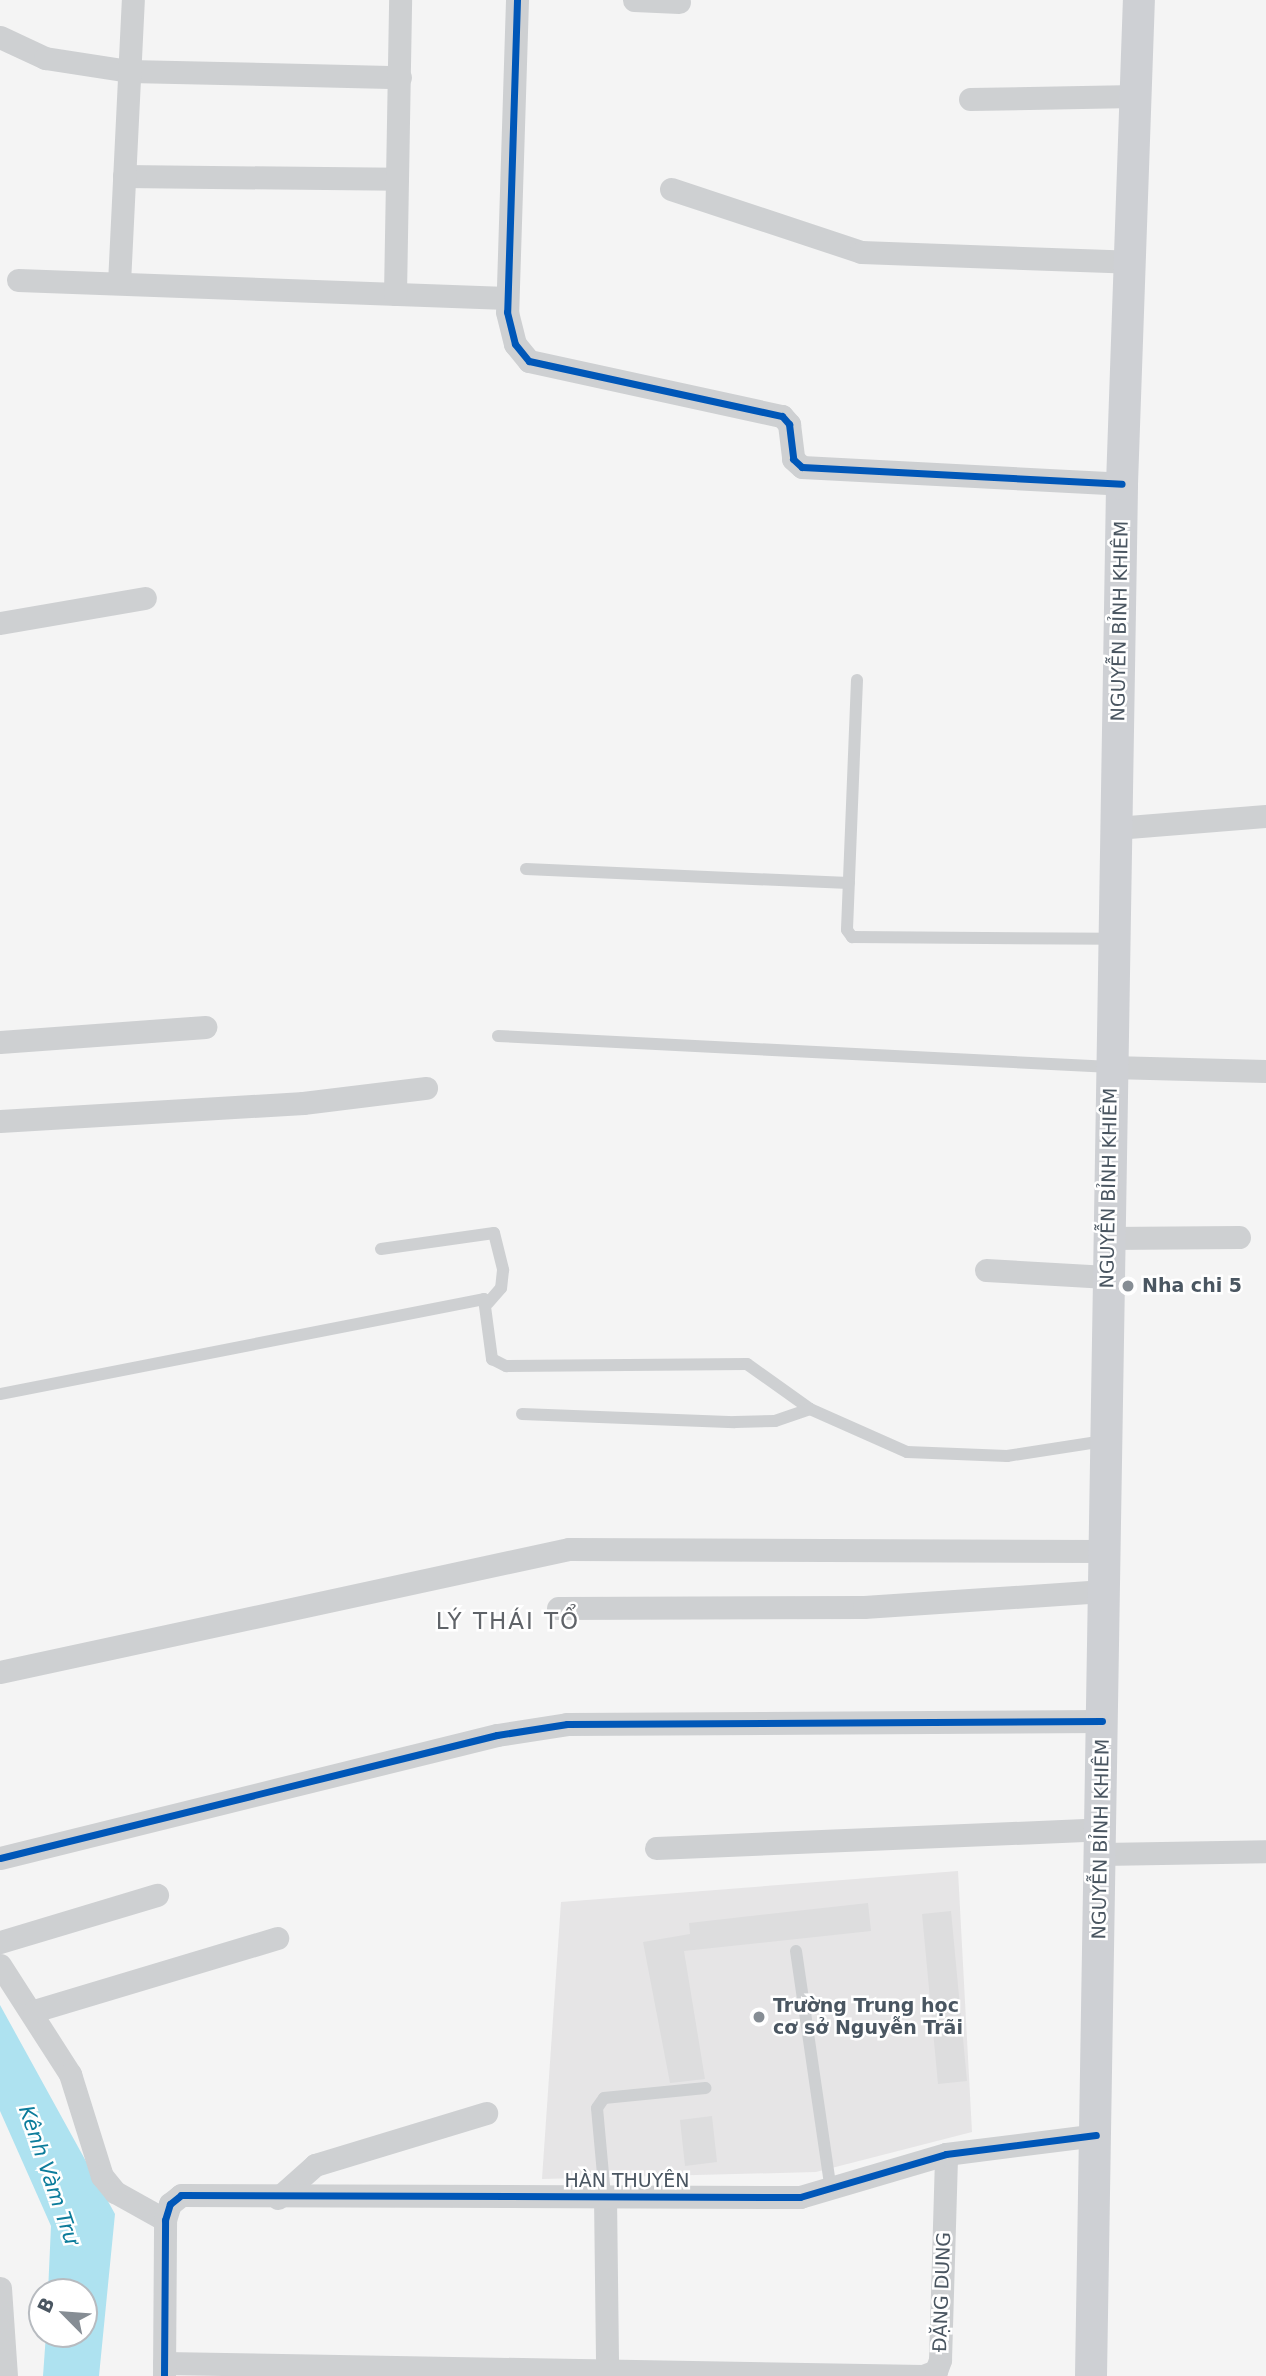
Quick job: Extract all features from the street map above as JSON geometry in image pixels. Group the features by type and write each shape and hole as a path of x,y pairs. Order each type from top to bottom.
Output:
{"main road":[{"name":"NGUYỄN BỈNH KHIÊM","path":"1091,2376 1102,1841 1104,1441 1122,484 1139,0"}],"street":[{"path":"119,283 133,0"},
{"path":"395,294 400,0"},
{"path":"517,0 507,298 515,344 529,361 782,416 789,424 793,459 802,467 1122,484"},
{"path":"634,0 679,2"},
{"path":"0,37 45,58 130,71 400,77"},
{"path":"970,99 1135,96"},
{"path":"124,176 397,179"},
{"path":"671,189 861,253 1129,262"},
{"path":"18,280 507,298"},
{"path":"0,623 145,598"},
{"path":"1116,828 1266,817"},
{"path":"0,1042 205,1027"},
{"path":"1111,1067 1266,1071"},
{"path":"0,1121 303,1102 426,1088"},
{"path":"1108,1238 1239,1237"},
{"path":"986,1270 1107,1277"},
{"path":"0,1672 569,1549 1103,1551"},
{"path":"558,1608 864,1607 1103,1591"},
{"path":"0,1858 555,1725 1102,1721"},
{"path":"656,1848 1102,1841 1266,1851"},
{"path":"0,1942 157,1895"},
{"path":"34,2011 277,1938"},
{"path":"0,1965 34,2011 70,2074 102,2176 115,2192 165,2220 164,2370"},
{"path":"278,2198 315,2165 486,2113"},
{"name":"HÀN THUYÊN","path":"165,2220 170,2204 181,2195 278,2198 800,2197 831,2192 946,2154 1096,2135"},
{"name":"ĐẶNG DUNG","path":"164,2370 607,2371 923,2376 936,2371 946,2154"},
{"path":"605,2196 607,2371"},
{"path":"0,2288 6,2376"}],"lane":[{"path":"856,680 847,930 859,940 1114,939"},
{"path":"526,869 849,883"},
{"path":"498,1036 1111,1067"},
{"path":"381,1249 494,1233 503,1270 500,1288 488,1303 492,1359 506,1366 747,1364 810,1409 907,1452 1007,1456 1104,1441"},
{"path":"0,1394 240,1343 484,1299 488,1303"},
{"path":"522,1414 735,1422 775,1421 810,1409"},
{"path":"796,1951 831,2192"},
{"path":"605,2196 597,2108 604,2098 706,2088"}],"shaded area":[{"name":"Trường Trung học cơ sở Nguyễn Trãi","path":"958,1871 972,2132 816,2172 542,2179 561,1902"}],"water":[{"name":"Kênh Vàm Trư","path":"0,2005 115,2214 99,2376 43,2376 45,2348 98,2348 98,2278 49,2278 51,2226 0,2111"}],"building":[{"path":"868,1903 871,1931 684,1951 705,2079 670,2083 643,1942 690,1934 689,1923"},
{"path":"951,1911 967,2081 938,2084 922,1914"},
{"path":"712,2116 717,2162 685,2166 680,2120"}],"cycle path":[{"path":"517,0 507,312 515,344 529,361 782,416 789,424 793,459 802,467 1122,484"},
{"path":"0,1858 497,1735 567,1724 1102,1721"},
{"path":"164,2376 165,2220 170,2204 181,2195 800,2197 946,2154 1096,2135"}],"place":[{"name":"Nha chi 5","path":"1128,1286"},
{"name":"Trường Trung học cơ sở Nguyễn Trãi","path":"759,2017"}],"district":[{"name":"LÝ THÁI TỔ","path":"508,1621"}]}
